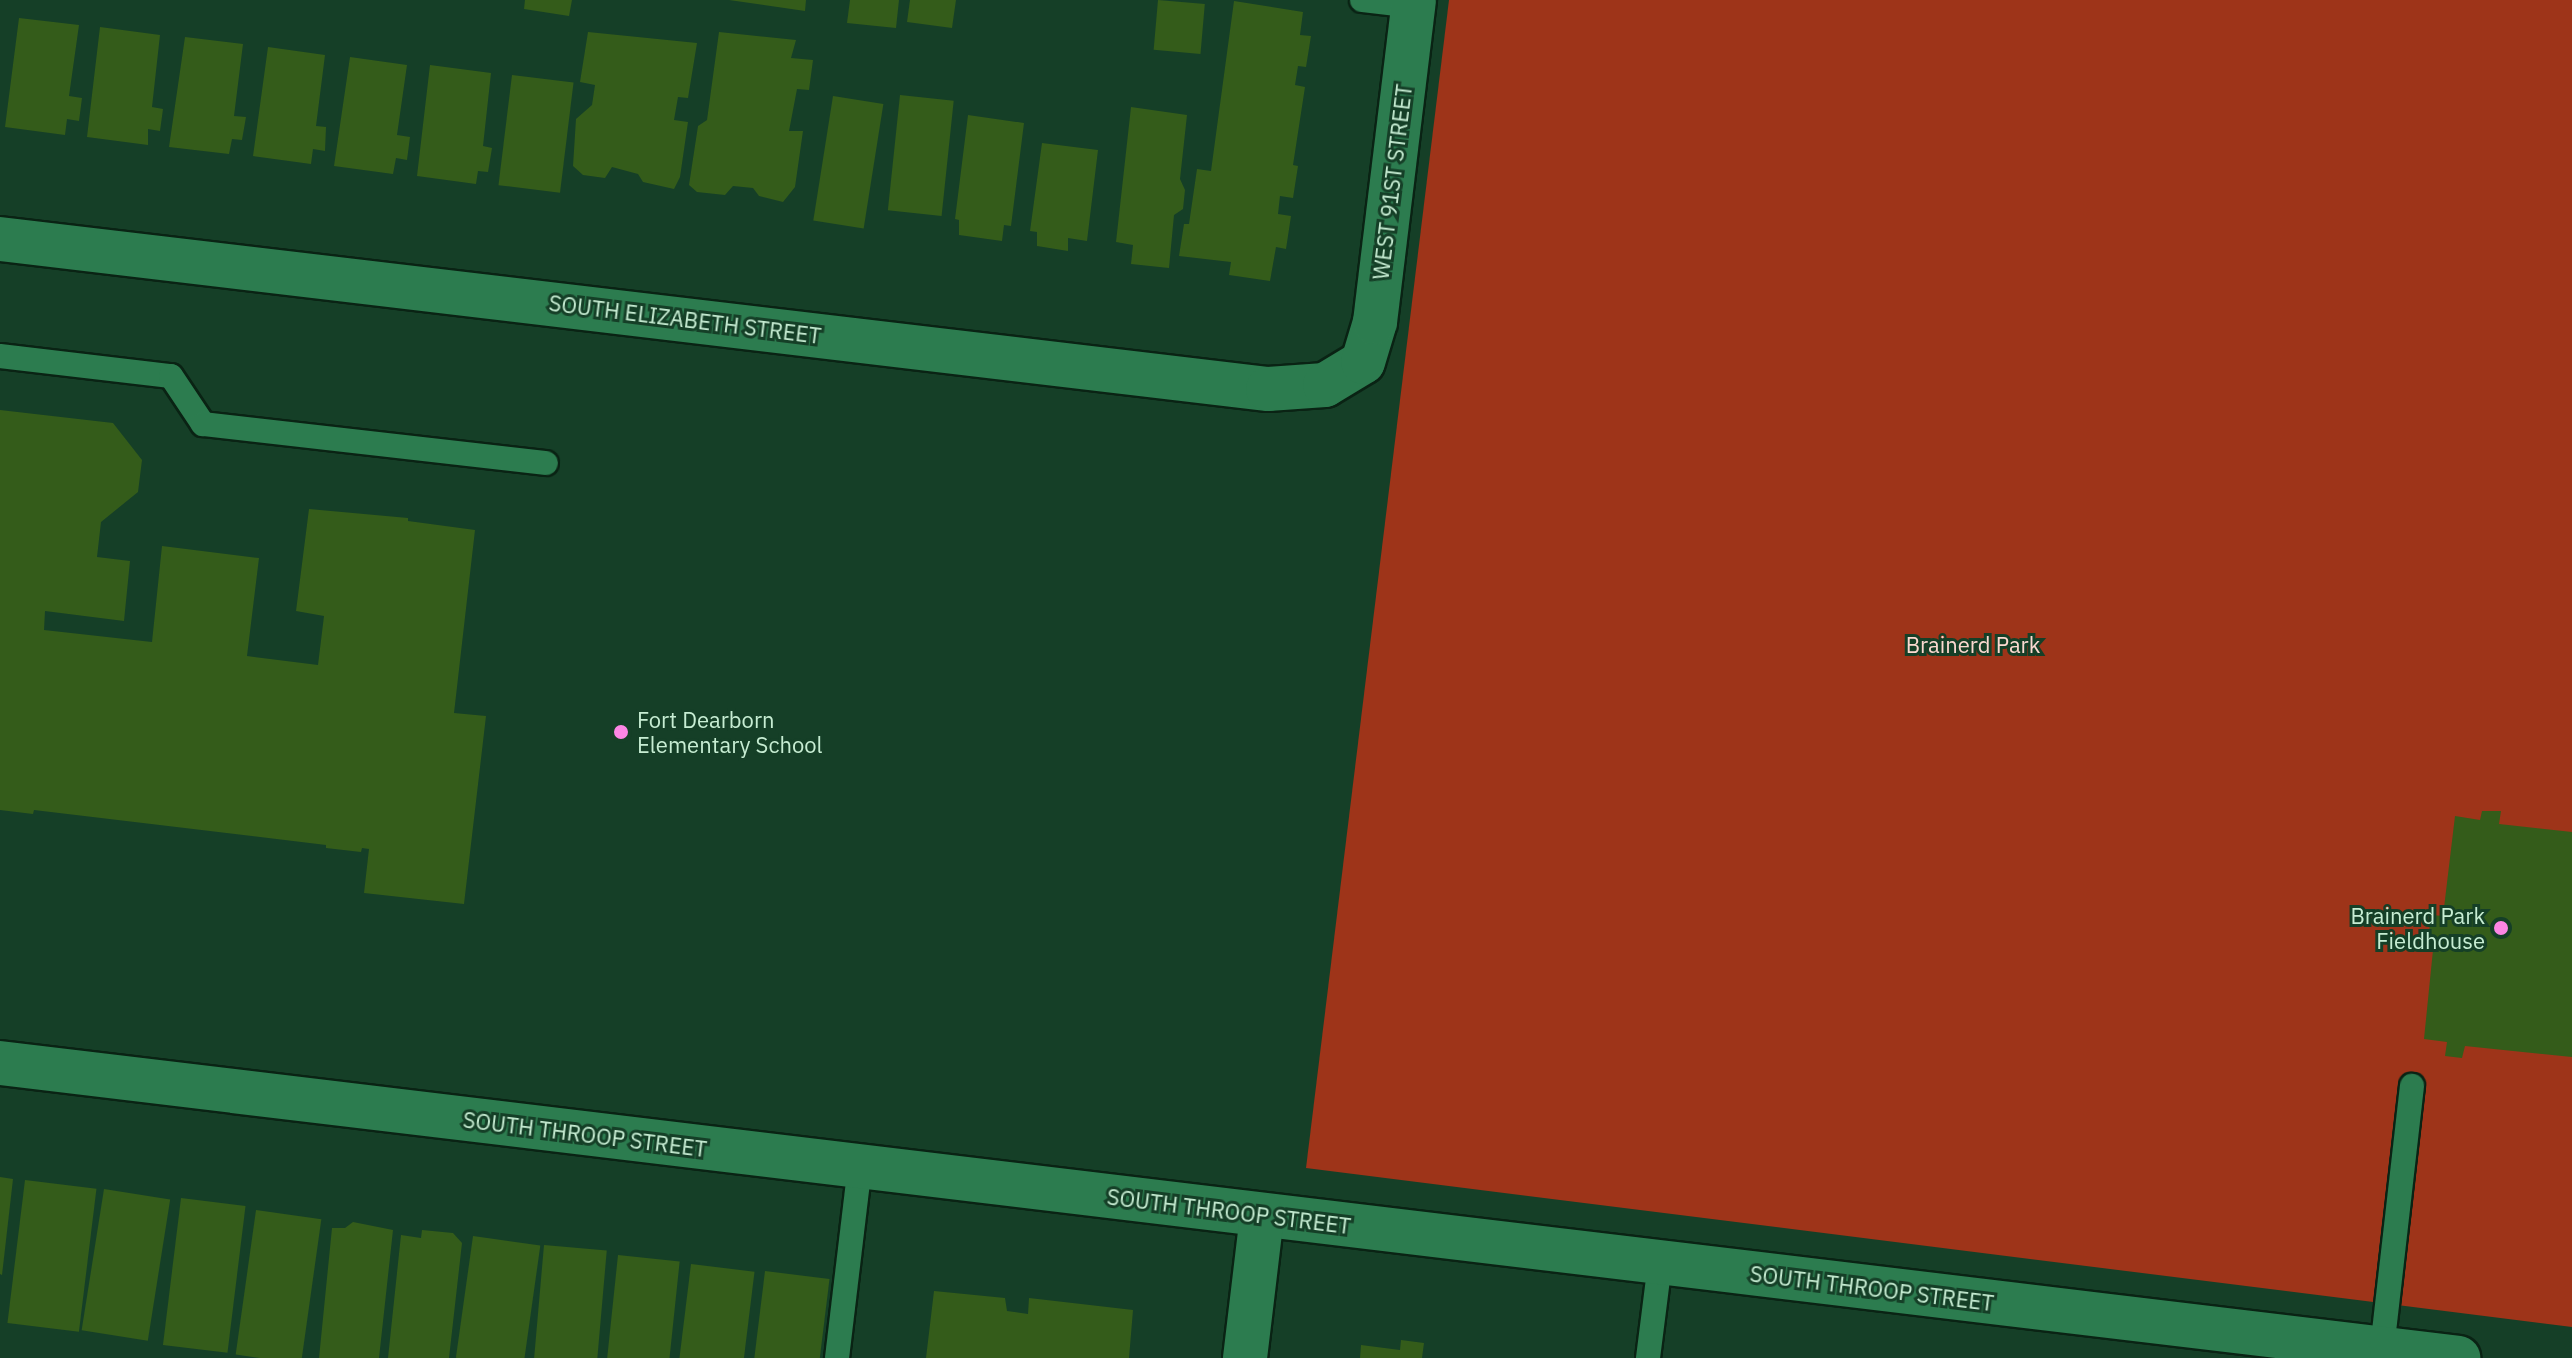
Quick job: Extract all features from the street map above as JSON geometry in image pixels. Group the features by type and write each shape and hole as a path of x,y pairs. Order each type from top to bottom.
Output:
{"street":[{"name":"WEST 91ST STREET","path":"1363,362 1375,322 1414,3"},
{"name":"SOUTH ELIZABETH STREET","path":"0,239 1268,389 1325,385 1363,362"},
{"name":"SOUTH THROOP STREET","path":"0,1063 2458,1358"},
{"path":"1245,1358 1262,1215"}],"lane":[{"path":"1362,0 1414,3"},
{"path":"0,356 171,376 203,424 546,463"},
{"path":"2382,1349 2412,1086"},
{"path":"837,1358 860,1166"},
{"path":"1648,1358 1660,1263"}],"green space":[{"name":"Brainerd Park","path":"1449,0 2572,0 2572,1327 1306,1168"}],"building":[{"path":"525,0 572,0 569,16 524,9"},
{"path":"729,0 806,0 805,11"},
{"path":"850,0 899,0 896,28 847,23"},
{"path":"910,0 956,0 952,28 907,22"},
{"path":"1158,0 1205,4 1200,54 1154,50"},
{"path":"1234,1 1303,12 1300,35 1311,36 1306,67 1298,66 1295,85 1305,87 1293,165 1298,166 1293,198 1280,196 1278,214 1291,216 1286,249 1276,247 1270,281 1229,275 1231,262 1179,256 1184,224 1189,224 1197,169 1211,171"},
{"path":"19,18 79,25 69,96 82,98 79,121 67,119 65,135 5,127"},
{"path":"100,27 160,35 152,107 163,109 160,131 148,129 148,145 87,137"},
{"path":"588,32 697,43 688,98 678,97 674,120 688,122 680,177 674,189 643,182 638,174 612,167 605,178 583,175 573,166 576,119 592,105 595,85 580,82"},
{"path":"719,32 796,40 791,58 813,60 809,90 797,89 789,131 803,131 795,187 783,202 759,196 753,188 733,186 725,195 697,192 689,185 698,126 707,120"},
{"path":"185,37 243,44 234,116 246,117 242,140 232,139 229,154 169,147"},
{"path":"268,47 325,55 316,126 326,127 325,151 313,149 311,164 253,156"},
{"path":"350,57 407,65 397,135 410,137 407,160 396,158 393,174 334,166"},
{"path":"430,65 491,73 483,146 492,148 488,172 478,171 476,184 417,176"},
{"path":"512,75 574,83 560,193 498,185"},
{"path":"900,95 954,101 942,216 888,210"},
{"path":"833,96 883,104 864,228 813,220"},
{"path":"1131,107 1187,115 1180,179 1185,190 1183,209 1174,215 1169,268 1131,264 1133,245 1116,242"},
{"path":"968,115 1024,123 1011,226 1004,225 1002,241 959,235 959,220 955,219"},
{"path":"1042,143 1098,150 1087,241 1068,238 1068,251 1037,246 1037,232 1030,231"},
{"path":"0,410 113,423 142,460 138,492 101,522 97,557 130,561 124,621 45,611 44,630 152,642 162,546 259,558 247,656 318,665 324,616 296,611 309,509 408,518 408,521 475,530 454,713 486,716 464,904 364,893 369,849 362,848 361,852 326,848 326,845 34,810 33,814 0,810"},
{"name":"Brainerd Park Fieldhouse","path":"2482,811 2501,811 2499,824 2572,832 2572,1057 2465,1046 2462,1058 2445,1056 2447,1042 2424,1039 2434,940 2428,940 2431,915 2443,916 2455,816 2480,820"},
{"path":"0,1177 13,1179 2,1275 0,1274"},
{"path":"25,1180 96,1189 79,1332 7,1323"},
{"path":"104,1189 170,1199 148,1341 82,1330"},
{"path":"181,1198 246,1206 227,1353 163,1345"},
{"path":"256,1210 321,1219 302,1358 236,1355"},
{"path":"353,1222 393,1230 379,1358 319,1358 332,1228 345,1228"},
{"path":"422,1230 453,1233 462,1243 449,1358 388,1358 401,1235 421,1238"},
{"path":"473,1236 540,1245 525,1358 456,1358"},
{"path":"544,1245 607,1250 597,1358 534,1358"},
{"path":"618,1255 680,1261 670,1358 607,1358"},
{"path":"691,1264 755,1272 744,1358 679,1358"},
{"path":"765,1271 830,1279 820,1358 754,1358"},
{"path":"934,1291 1005,1298 1007,1311 1028,1314 1029,1298 1133,1310 1129,1358 926,1358"},
{"path":"1401,1340 1424,1343 1422,1358 1360,1358 1361,1345 1400,1350"}],"place":[{"name":"Fort Dearborn Elementary School","path":"621,732"},
{"name":"Brainerd Park Fieldhouse","path":"2501,928"}]}
